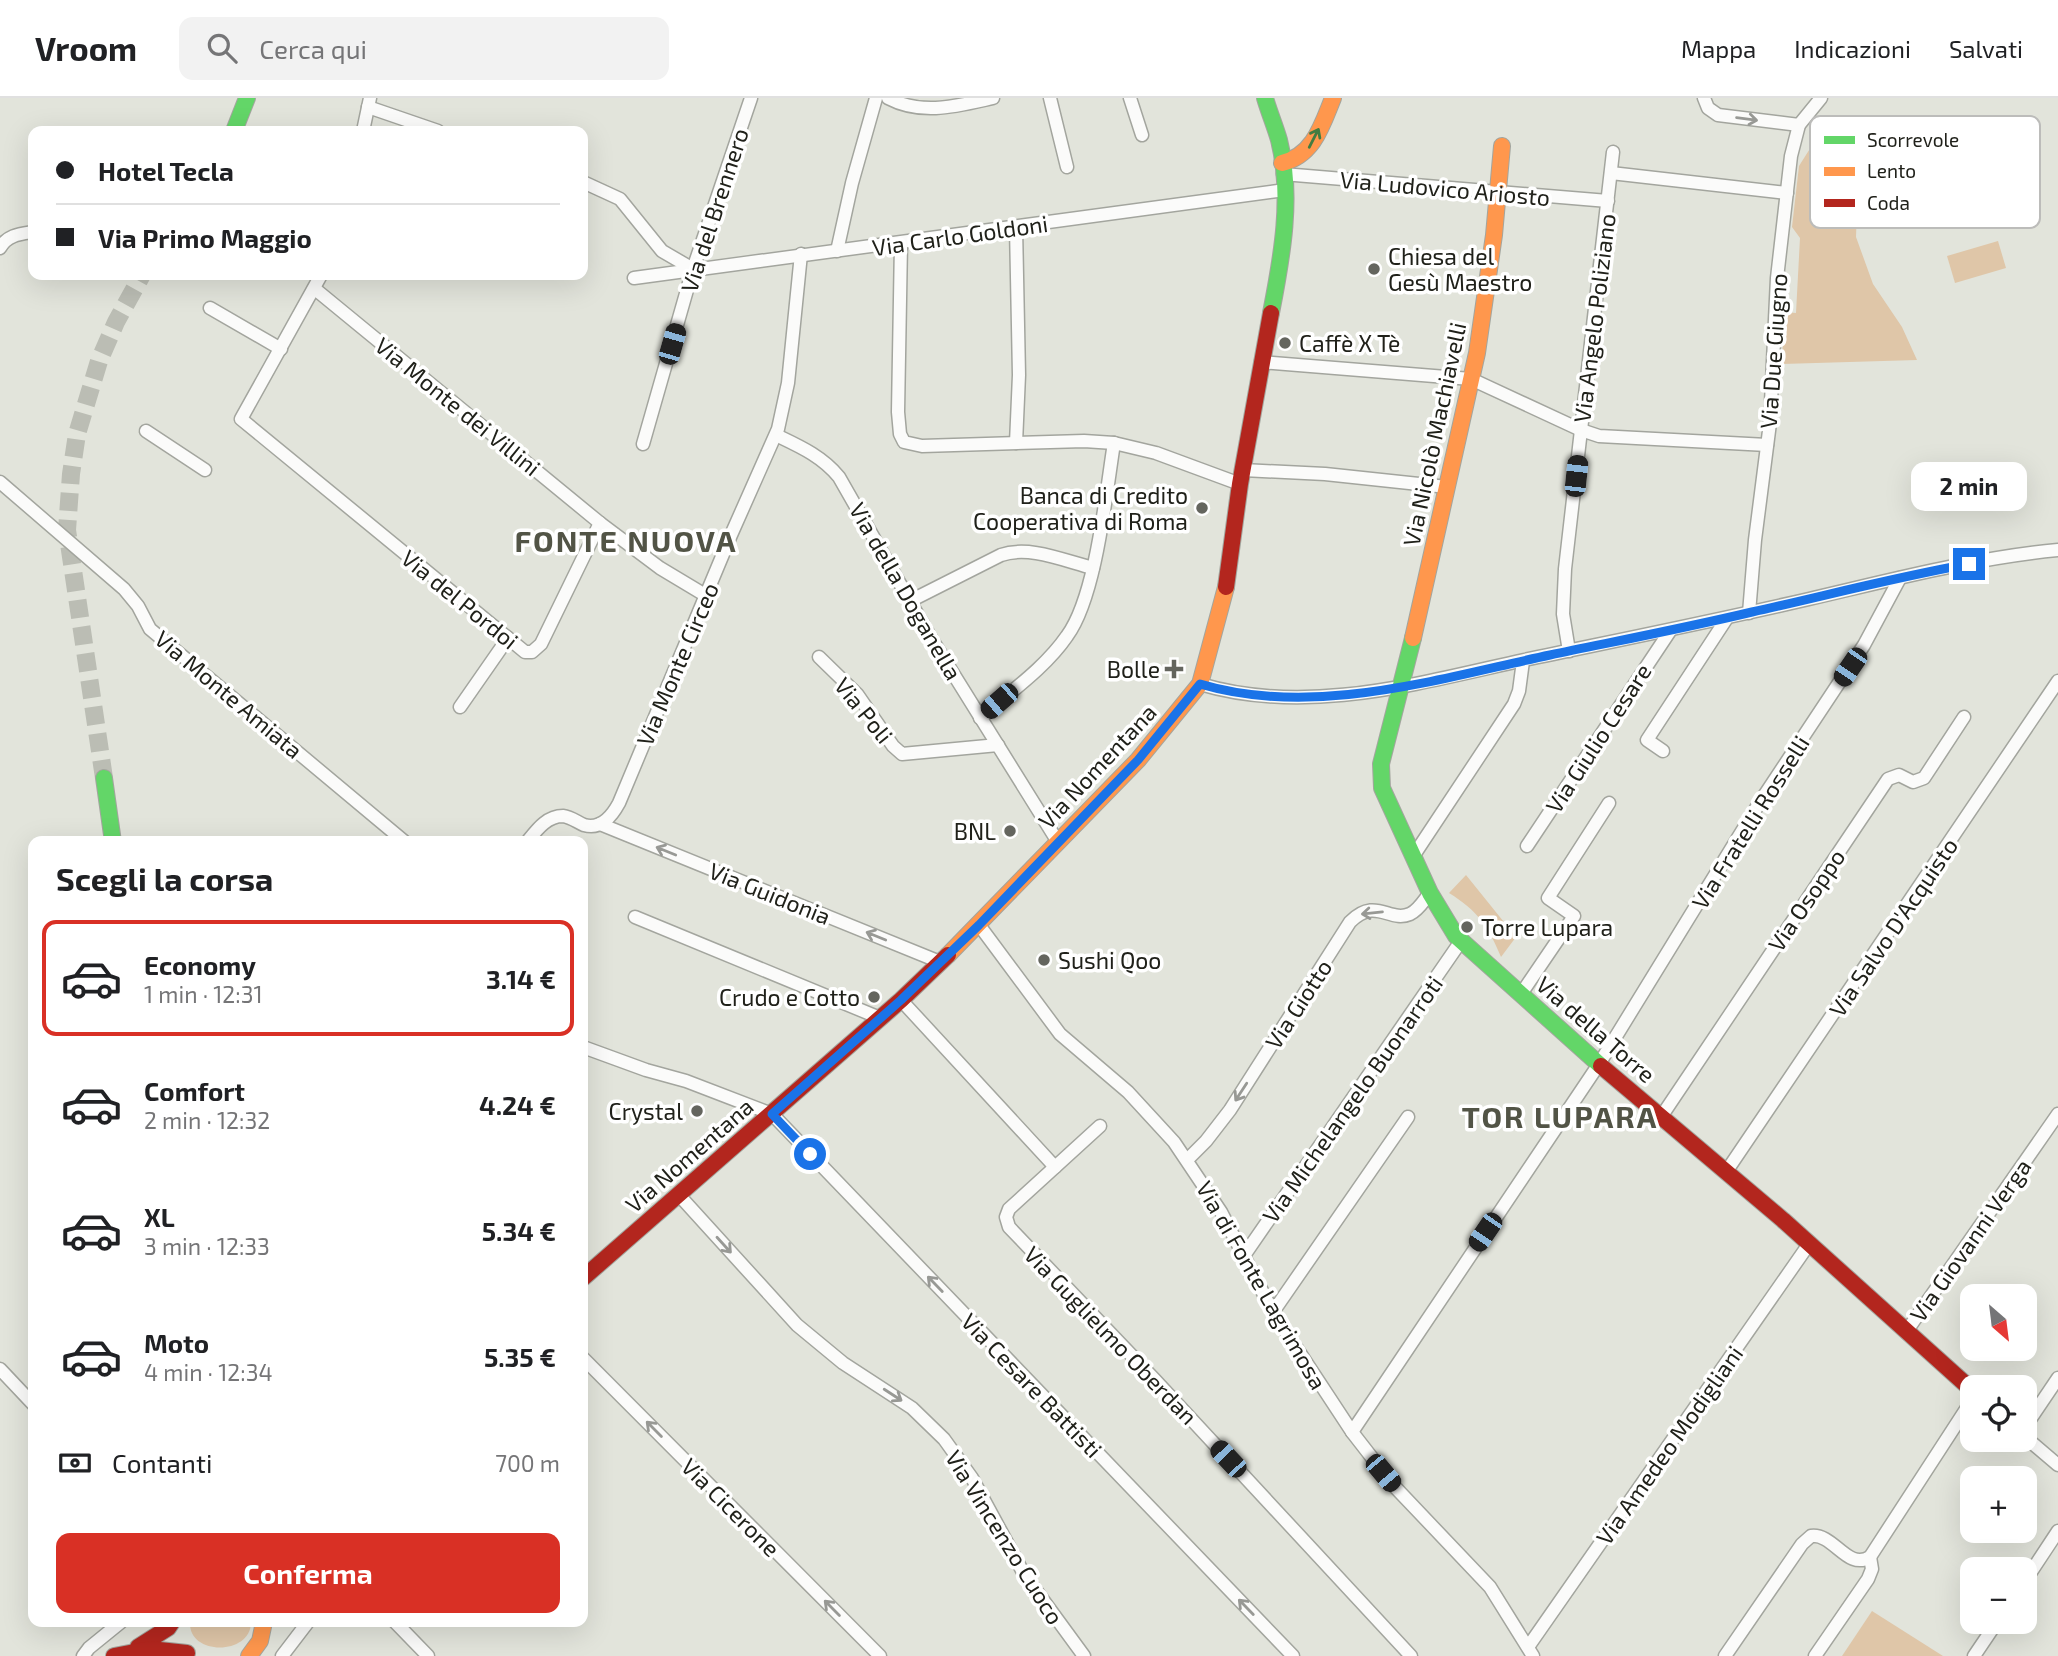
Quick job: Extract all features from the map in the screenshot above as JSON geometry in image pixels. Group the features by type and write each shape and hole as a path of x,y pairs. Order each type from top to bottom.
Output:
{"street":[{"path":"236,126 247,98"},
{"name":"Via del Brennero","path":"643,444 693,269 751,98"},
{"path":"837,251 852,183 876,98"},
{"path":"888,98 914,108 934,108 993,98"},
{"path":"1050,98 1067,167"},
{"path":"1130,98 1142,135"},
{"name":"Via Nomentana","path":"588,1274 901,1000 979,925 1138,760 1200,684 1224,601 1241,477 1280,270 1284,176 1279,141 1265,98"},
{"path":"1284,176 1307,152 1333,98"},
{"path":"1704,98 1708,108 1718,115 1799,125"},
{"name":"Via Due Giugno","path":"1749,613 1767,445 1777,278 1791,156 1799,125 1821,98"},
{"path":"364,126 369,102 426,126"},
{"name":"Via Nicolò Machiavelli","path":"1400,686 1420,610 1471,379 1481,325 1502,146"},
{"name":"Via Angelo Poliziano","path":"1569,651 1564,594 1613,152"},
{"path":"1611,173 1787,193"},
{"name":"Via Carlo Goldoni","path":"634,278 1016,227 1284,176"},
{"name":"Via Ludovico Ariosto","path":"1284,176 1608,201"},
{"path":"588,184 620,199 662,251 693,269"},
{"path":"1016,227 1019,383 1016,443"},
{"path":"0,248 4,241 28,233"},
{"path":"901,243 898,412 900,437 909,445 1084,441 1114,443 1241,477 1325,474 1447,487"},
{"name":"Via Monte Circeo","path":"600,824 613,813 619,803 705,595 776,435 788,383 801,254"},
{"path":"210,308 281,349 319,280"},
{"name":"Via Monte dei Villini","path":"316,289 600,523"},
{"name":"Via del Pordoi","path":"281,349 242,419 525,652 532,652 539,647 600,523"},
{"path":"1261,362 1471,379 1599,436 1767,445"},
{"path":"146,431 205,470"},
{"name":"Via della Doganella","path":"776,435 822,460 839,477 980,718 1058,842"},
{"path":"980,718 1046,660 1065,639 1079,615 1093,568 1114,443"},
{"name":"Via Monte Amiata","path":"0,482 124,589 138,606 150,629 398,836"},
{"path":"600,523 651,562 705,595"},
{"path":"1200,684 1241,694 1354,694 1670,631 1996,559 2058,550"},
{"path":"910,601 1012,551 1093,568"},
{"name":"Via Fratelli Rosselli","path":"1352,1432 1599,1064 1760,802 1864,645 1900,579"},
{"path":"1663,751 1647,740 1727,618"},
{"name":"Via Giulio Cesare","path":"1527,846 1670,631"},
{"path":"460,707 508,638"},
{"name":"Via Poli","path":"818,657 862,700 892,746 902,754 998,745"},
{"path":"1414,855 1514,704 1519,691 1523,661"},
{"name":"Via Salvo D'Acquisto","path":"1727,1172 2058,681"},
{"name":"Via della Torre","path":"1400,686 1380,776 1382,788 1447,924 1461,941 1599,1064 1727,1172 1960,1379"},
{"name":"Via Osoppo","path":"1661,1116 1888,779 1899,775 1913,782 1924,778 1964,717"},
{"path":"104,778 112,836"},
{"path":"1521,994 1574,916 1548,898 1609,803"},
{"path":"532,836 541,825 555,817 565,817 587,825 600,824"},
{"name":"Via Guidonia","path":"600,824 940,962"},
{"name":"Via Giotto","path":"1187,1160 1230,1110 1350,922 1356,916 1369,911 1401,916 1409,914 1416,910 1430,893"},
{"path":"635,917 880,1018"},
{"name":"Via di Fonte Lagrimosa","path":"979,925 1060,1034 1140,1104 1168,1134 1221,1212 1273,1312 1352,1432 1406,1500 1490,1587 1530,1652"},
{"name":"Via Michelangelo Buonarroti","path":"1243,1257 1461,941"},
{"path":"901,1000 1055,1167"},
{"path":"588,1049 686,1081 772,1114"},
{"name":"Via Cesare Battisti","path":"772,1114 1293,1656"},
{"name":"Via Giovanni Verga","path":"1906,1332 2058,1114"},
{"path":"1273,1312 1408,1117"},
{"name":"Via Guglielmo Oberdan","path":"1100,1126 1009,1209 1006,1217 1009,1227 1411,1656"},
{"name":"Via Vincenzo Cuoco","path":"678,1194 797,1325 843,1363 912,1408 944,1439 972,1478 1024,1574 1084,1656"},
{"name":"Via Amedeo Modigliani","path":"1530,1652 1809,1244"},
{"name":"Via Cicerone","path":"588,1363 880,1656"},
{"path":"0,1369 28,1399"},
{"path":"2037,1409 2058,1378"},
{"path":"1725,1656 1802,1544 1811,1536 1822,1537 1855,1560 1863,1561 1870,1557 1960,1418"},
{"path":"2037,1447 2058,1465"},
{"path":"2037,1563 2058,1531"},
{"path":"1815,1656 1868,1578 1872,1569 1870,1557"},
{"path":"83,1656 115,1627"},
{"path":"132,1650 168,1627"},
{"path":"176,1627 188,1654"},
{"path":"250,1656 260,1641 263,1627"},
{"path":"282,1656 304,1627"},
{"path":"400,1627 428,1656"},
{"path":"1974,1656 1989,1634"},
{"path":"114,1656 132,1650 153,1648 188,1654"}],"shaded area":[{"path":"1810,149 1810,228 1856,228 1856,237 1873,284 1902,327 1917,360 1782,364 1784,312 1796,313 1800,238 1792,227 1799,166"},
{"path":"1998,241 2006,268 1955,283 1947,256"},
{"path":"1466,875 1516,937 1501,957 1481,920 1468,906 1449,893"},
{"path":"1872,1611 1943,1656 1842,1656"},
{"path":"191,1627 250,1627 241,1641 220,1648 208,1646 192,1633"}],"tunnel":[{"path":"104,778 67,530 77,434 99,361 116,322 139,280"}],"traffic: fast":[{"path":"236,126 247,98"},
{"path":"1265,98 1279,140 1286,205 1271,313"},
{"path":"1413,638 1381,764 1382,788 1430,893 1456,936 1601,1066"},
{"path":"104,778 112,836"}],"traffic: slow":[{"path":"1282,163 1293,159 1309,146 1333,98"},
{"path":"1413,638 1477,353 1494,235 1502,146"},
{"path":"948,955 1138,760 1200,684 1226,587"},
{"path":"249,1656 260,1641 263,1627"}],"traffic: jam":[{"path":"1226,587 1240,484 1271,313"},
{"path":"588,1274 901,1000 948,955"},
{"path":"1601,1066 1783,1220 1960,1379"},
{"path":"138,1647 169,1627"},
{"path":"114,1656 150,1649 187,1653"}],"place":[{"name":"Chiesa del Gesù Maestro","path":"1374,269"},
{"name":"Caffè X Tè","path":"1285,343"},
{"name":"Banca di Credito Cooperativa di Roma","path":"1202,508"},
{"name":"Bolle","path":"1174,669"},
{"name":"BNL","path":"1010,831"},
{"name":"Torre Lupara","path":"1467,927"},
{"name":"Sushi Qoo","path":"1044,960"},
{"name":"Crudo e Cotto","path":"874,997"},
{"name":"Crystal","path":"697,1111"}],"district":[{"name":"FONTE NUOVA","path":"626,540"},
{"name":"TOR LUPARA","path":"1560,1116"}],"route":[{"path":"810,1154 772,1114 901,1000 979,925 1138,760 1200,684 1228,692 1269,696 1372,692 1670,631 1969,564"}]}
